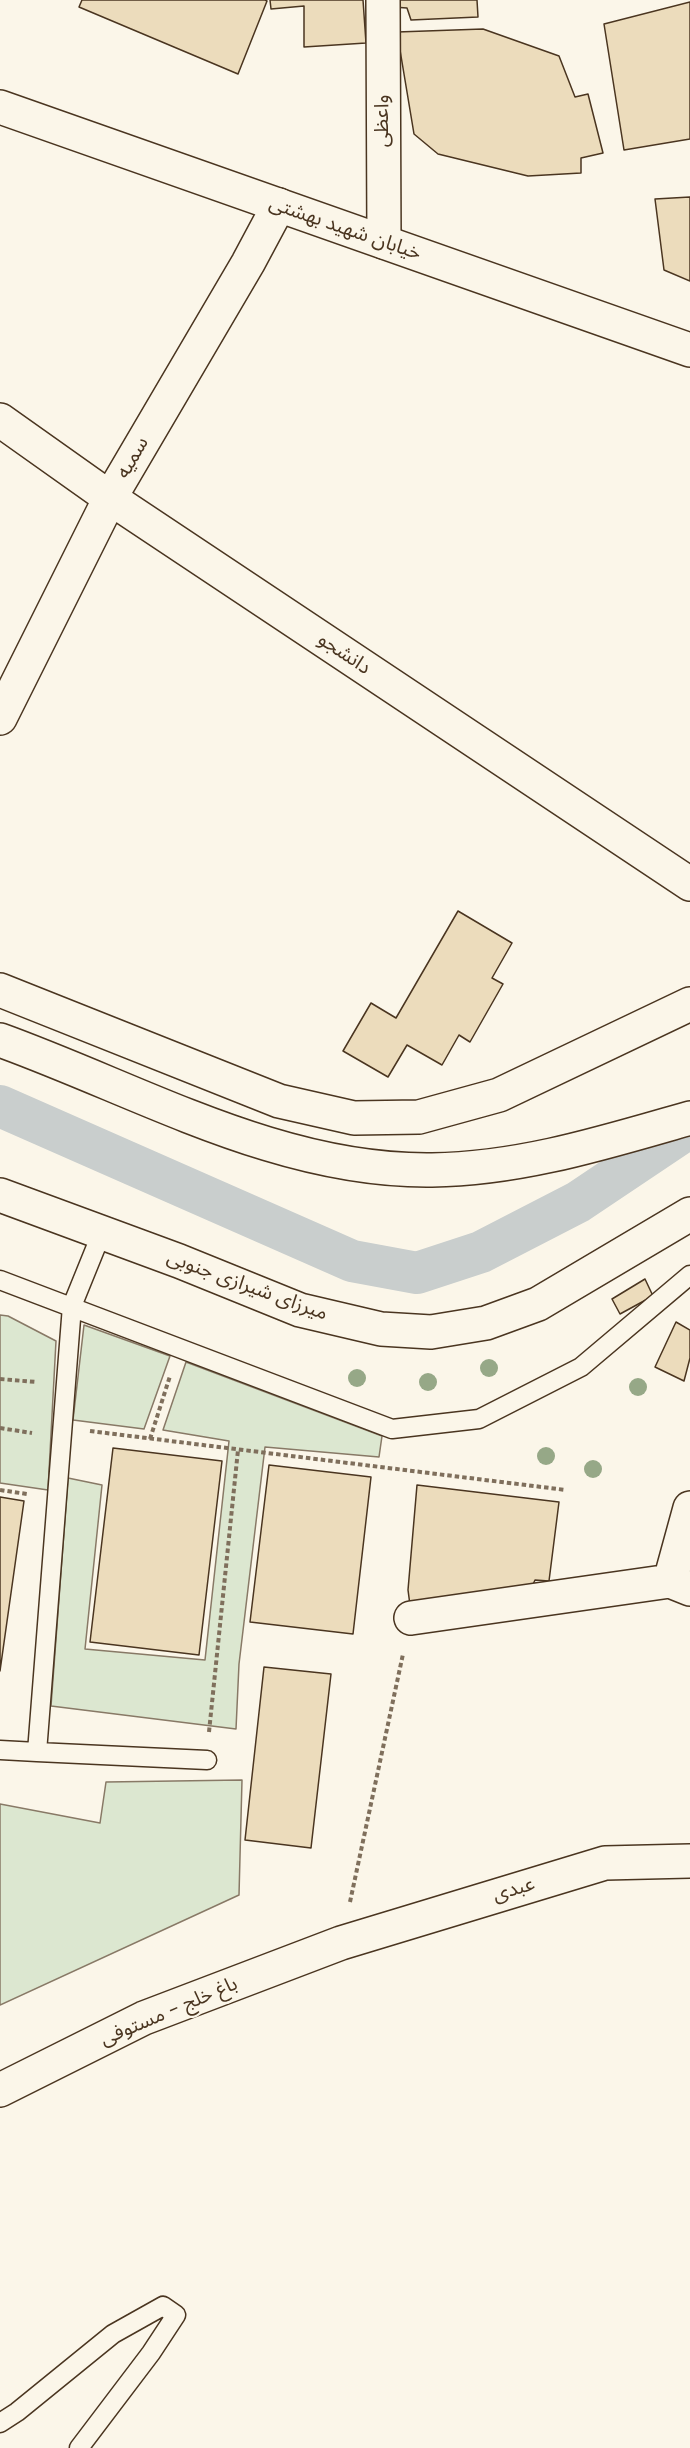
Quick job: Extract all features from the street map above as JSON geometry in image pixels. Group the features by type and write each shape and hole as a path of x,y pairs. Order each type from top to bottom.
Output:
{"main road":[{"name":"واعظی","path":"383,0 384,242"},
{"name":"خیابان شهید بهشتی","path":"0,107 690,350"},
{"name":"سمیه","path":"0,718 110,498 248,263 279,205"},
{"name":"دانشجو","path":"0,420 110,498 690,884"},
{"path":"0,990 279,1101 354,1118 419,1117 499,1095 690,1004"},
{"path":"0,1040 62,1062 203,1122 293,1153 372,1166 432,1170 510,1163 577,1151 690,1118"},
{"name":"میرزای شیرازی جنوبی","path":"0,1195 102,1232 300,1310 381,1329 431,1332 486,1323 538,1304 690,1214"},
{"path":"411,1618 680,1585 690,1508"},
{"name":"عبدی","path":"341,1943 605,1863 690,1861"},
{"name":"باغ خلج - مستوفی","path":"0,2090 144,2018 341,1943"}],"lane":[{"path":"37,1752 72,1306 102,1232"},
{"path":"0,1280 392,1429 479,1419 581,1367 690,1275"},
{"path":"0,1750 207,1760"},
{"path":"0,2423 17,2412 113,2334 163,2306 176,2315 151,2353 78,2448"}],"path":[{"path":"150,1438 180,1348"},
{"path":"0,1379 37,1383"},
{"path":"0,1428 39,1434"},
{"path":"63,1428 566,1490"},
{"path":"207,1760 238,1449"},
{"path":"353,1886 411,1618"}],"green space":[{"path":"0,1315 8,1316 56,1341 48,1490 0,1483"},
{"path":"84,1325 170,1356 144,1429 73,1420"},
{"path":"186,1362 382,1436 379,1457 265,1447 239,1664 236,1729 51,1706 68,1478 102,1485 85,1649 205,1660 229,1441 163,1430"},
{"path":"242,1780 239,1895 0,2005 0,1804 100,1823 106,1782"}],"building":[{"path":"82,0 267,1 238,74 79,7"},
{"path":"270,0 363,0 366,43 304,47 304,6 271,9"},
{"path":"393,0 477,0 478,17 411,20 407,8 393,7"},
{"path":"690,2 690,139 624,150 604,24"},
{"path":"483,29 559,56 575,97 588,94 603,153 581,158 581,173 528,176 438,154 414,134 397,32"},
{"path":"690,197 690,281 664,270 655,199"},
{"path":"458,911 512,943 492,978 503,984 470,1042 459,1035 442,1065 407,1045 388,1077 343,1051 371,1003 396,1018"},
{"path":"645,1279 653,1296 620,1314 612,1299"},
{"path":"676,1322 690,1330 690,1358 684,1381 655,1367"},
{"path":"113,1448 222,1461 199,1655 90,1642"},
{"path":"269,1465 371,1477 353,1634 250,1622"},
{"path":"417,1485 559,1502 549,1581 535,1580 531,1589 410,1605 408,1590"},
{"path":"0,1497 24,1501 0,1671"},
{"path":"264,1667 331,1674 311,1848 245,1840"}],"waterway":[{"path":"0,1106 352,1261 417,1273 481,1252 578,1202 690,1127"}]}
